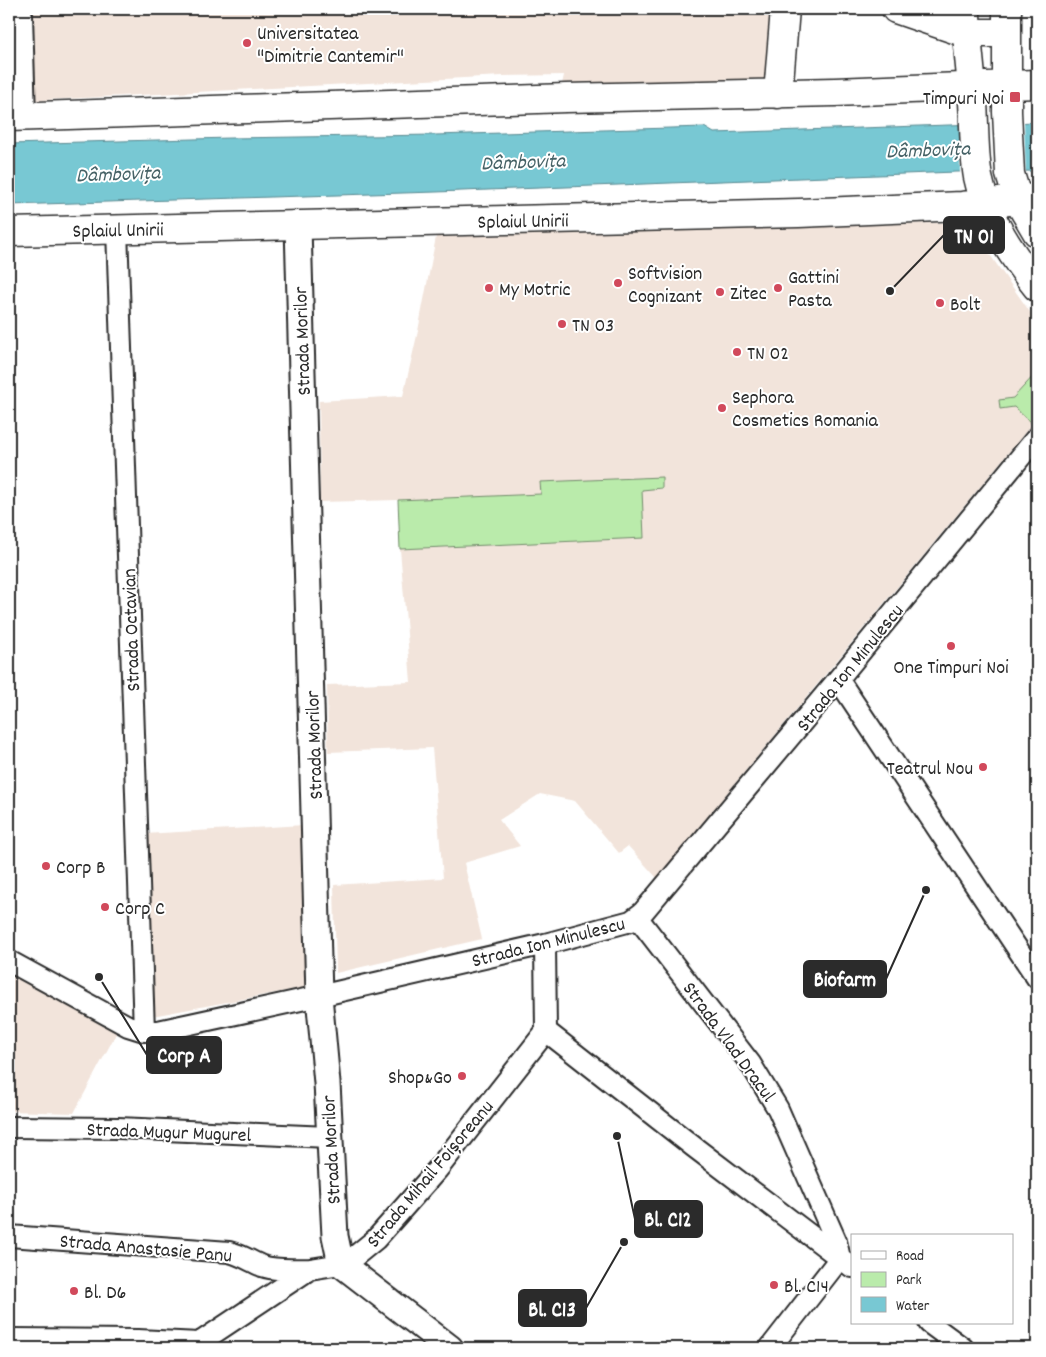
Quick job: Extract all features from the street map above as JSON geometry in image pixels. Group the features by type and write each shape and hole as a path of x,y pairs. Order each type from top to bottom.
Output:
{"main road":[{"path":"778,94 785,9"},
{"path":"896,9 966,21 1007,21 1007,112 1010,174 1028,199 1037,232"},
{"path":"966,21 978,175 987,204 1006,245 1037,287"},
{"path":"17,117 566,98 778,94 1037,84"},
{"name":"Splaiul Unirii","path":"9,232 799,213 987,204 1028,199"}],"street":[{"path":"9,13 22,16 17,117"},
{"name":"Strada Morilor","path":"298,226 319,996 327,1083 335,1236 341,1264"},
{"name":"Strada Octavian","path":"117,229 144,1031"},
{"name":"Strada Ion Minulescu","path":"9,961 128,1026 144,1031 158,1031 545,944 631,921 637,917 734,805 1037,437"},
{"path":"838,679 1037,978"},
{"name":"Strada Vlad Dracul","path":"637,917 750,1063 764,1085 778,1109 846,1263"},
{"path":"545,944 546,1031 846,1263 770,1348"},
{"name":"Strada Mihail Foișoreanu","path":"197,1346 310,1269 341,1264 354,1257 376,1239 437,1170 546,1031"},
{"name":"Strada Mugur Mugurel","path":"9,1127 118,1128 329,1138"},
{"name":"Strada Anastasie Panu","path":"9,1236 229,1252 275,1269 310,1269"},
{"path":"341,1264 450,1348"},
{"path":"930,1324 963,1348"},
{"path":"9,1339 138,1340 197,1346"}],"shaded area":[{"path":"26,9 770,9 765,92 561,89 564,75 502,76 25,101"},
{"path":"967,222 1037,322 1037,418 657,878 628,846 619,853 575,801 540,794 499,820 520,846 464,863 482,939 336,973 334,885 443,878 432,748 328,752 327,685 411,682 398,500 320,502 319,401 403,396 436,237"},
{"path":"304,825 307,987 147,1017 144,834"},
{"path":"9,970 118,1030 74,1113 9,1111"}],"green space":[{"path":"1037,372 1037,418 1032,424 1014,407 1000,409 999,400 1013,398"},
{"path":"662,477 662,488 642,490 644,538 400,549 398,500 541,494 540,482"}],"water":[{"name":"Dâmbovița","path":"1037,122 1037,171 956,172 436,192 9,205 9,144 704,127 714,133"}],"pier":[{"path":"1024,120 1026,173 960,174 959,121"}],"place":[{"name":"Universitatea \"Dimitrie Cantemir\"","path":"247,43"},
{"name":"Timpuri Noi","path":"1015,97"},
{"name":"Softvision Cognizant","path":"618,283"},
{"name":"My Motric","path":"489,288"},
{"name":"Gattini Pasta","path":"778,288"},
{"name":"TN 01","path":"890,291"},
{"name":"Zitec","path":"720,292"},
{"name":"Bolt","path":"940,303"},
{"name":"TN 03","path":"562,324"},
{"name":"TN 02","path":"737,352"},
{"name":"Sephora Cosmetics Romania","path":"722,408"},
{"name":"One Timpuri Noi","path":"951,646"},
{"name":"Teatrul Nou","path":"983,767"},
{"name":"Corp B","path":"46,866"},
{"name":"Biofarm","path":"926,890"},
{"name":"Corp C","path":"105,907"},
{"name":"Corp A","path":"99,977"},
{"name":"Shop&Go","path":"462,1076"},
{"name":"Bl. C12","path":"617,1136"},
{"name":"Bl. C13","path":"624,1242"},
{"name":"Bl. C14","path":"774,1285"},
{"name":"Bl. D6","path":"74,1291"}]}
